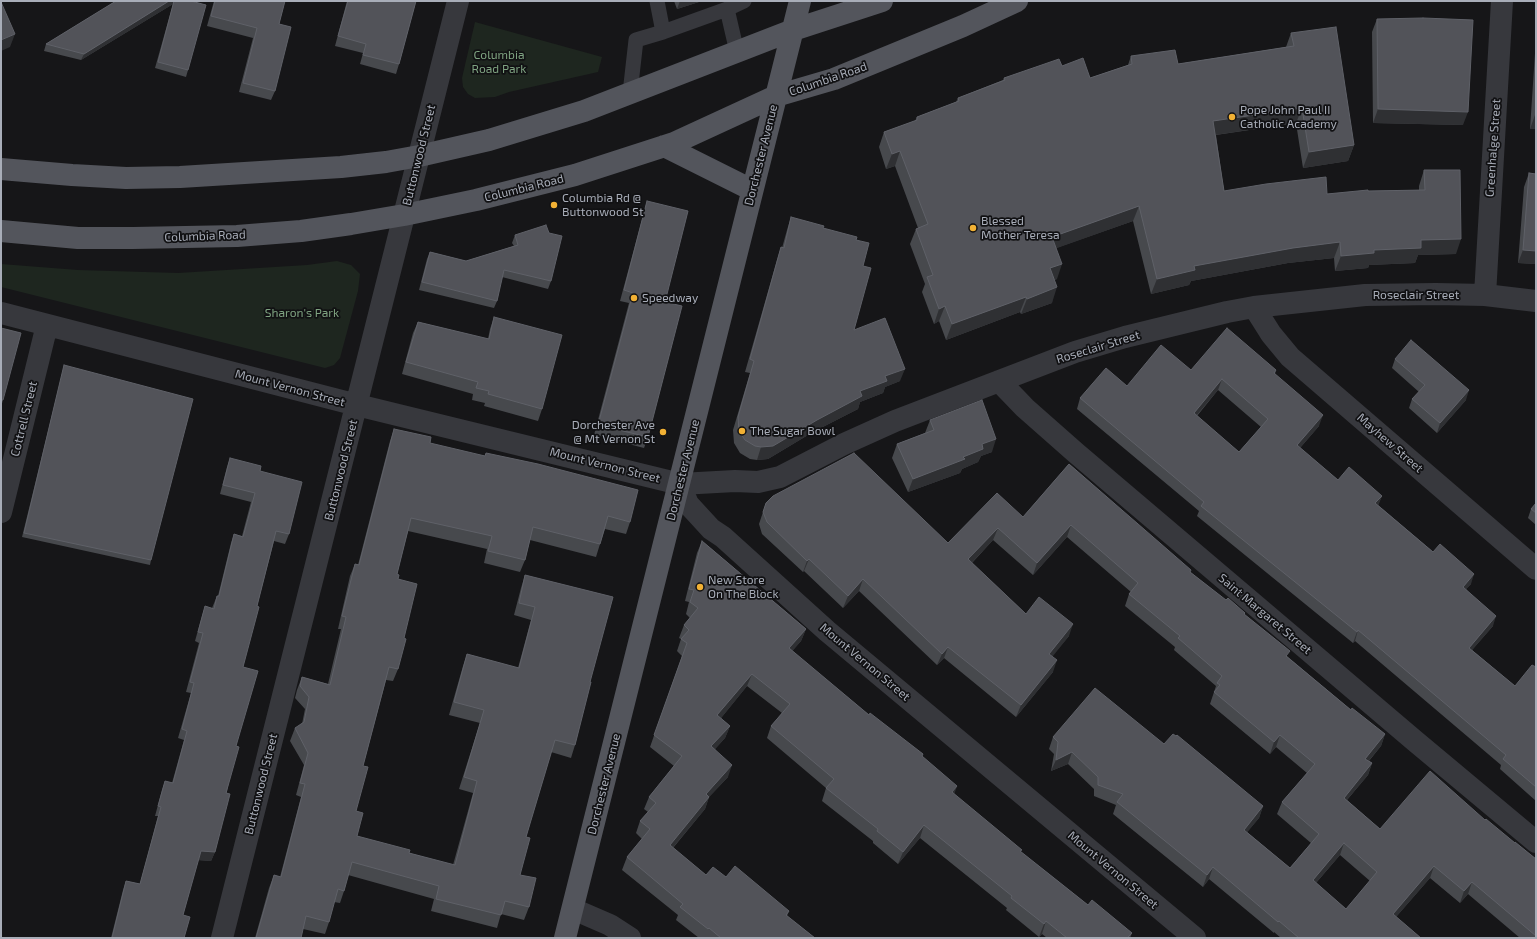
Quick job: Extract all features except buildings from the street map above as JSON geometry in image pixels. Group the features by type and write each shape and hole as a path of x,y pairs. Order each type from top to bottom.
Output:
{"main road":[{"name":"Dorchester Avenue","path":"565,938 800,1"},
{"path":"1,169 72,176 180,178 341,167 386,162 452,150 533,128 584,111 793,30 882,1"},
{"name":"Columbia Road","path":"1,230 78,238 237,236 301,231 404,215 476,200 575,175 664,146 776,96 834,79 956,29 1017,1"},
{"path":"664,146 752,190"}],"street":[{"name":"Buttonwood Street","path":"222,938 458,1"},
{"name":"Greenhalge Street","path":"1485,295 1502,1"},
{"name":"Roseclair Street","path":"680,484 735,481 758,482 780,477 844,444 895,421 1075,352 1125,337 1227,312 1254,307 1365,294 1485,295 1536,301"},
{"name":"Mayhew Street","path":"1254,307 1271,334 1290,357 1536,569"},
{"name":"Mount Vernon Street","path":"1,313 357,405 680,484 688,504 711,529 723,537 833,636 1195,938"},
{"name":"Cottrell Street","path":"1,512 47,325"},
{"name":"Saint Margaret Street","path":"999,381 1025,408 1076,453 1536,842"},
{"path":"573,910 610,925 630,938"}],"lane":[{"path":"657,1 663,32"},
{"path":"630,93 636,40 727,9 744,1"},
{"path":"727,9 737,52"}],"green space":[{"name":"Columbia Road Park","path":"475,22 602,57 598,72 509,92 495,97 475,98 468,94 463,87 462,78"},
{"name":"Sharon's Park","path":"337,261 351,265 360,274 358,291 340,358 334,365 325,368 1,287 1,264 78,270 178,273 307,265"}],"place":[{"name":"Pope John Paul II Catholic Academy","path":"1232,117"},
{"name":"Columbia Rd @ Buttonwood St","path":"554,205"},
{"name":"Blessed Mother Teresa","path":"973,228"},
{"name":"Speedway","path":"634,298"},
{"name":"The Sugar Bowl","path":"742,431"},
{"name":"Dorchester Ave @ Mt Vernon St","path":"663,432"},
{"name":"New Store On The Block","path":"700,587"}]}
